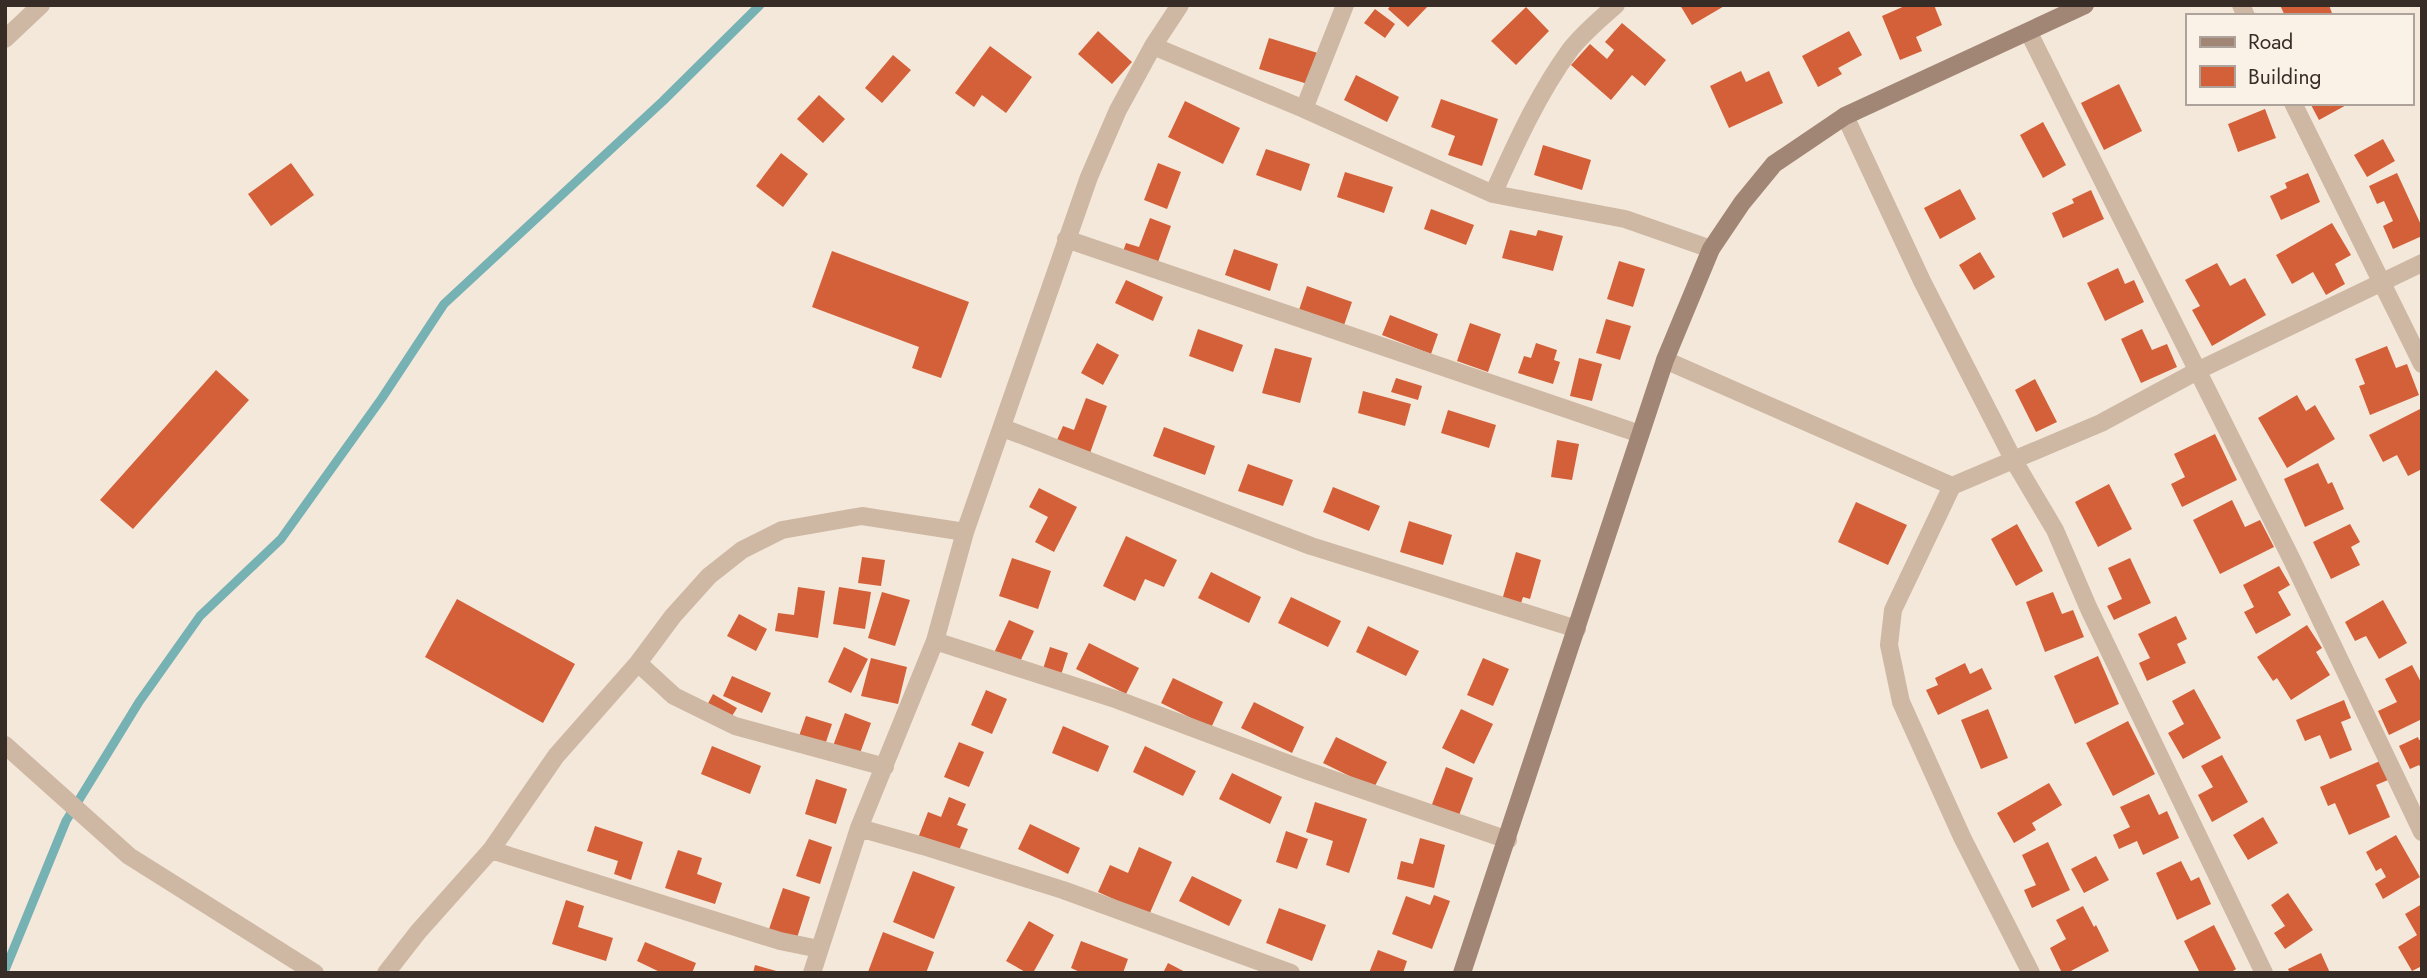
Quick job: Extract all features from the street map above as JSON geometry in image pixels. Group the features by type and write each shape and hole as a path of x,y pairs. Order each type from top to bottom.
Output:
{"main road":[{"path":"1462,973 1665,360 1711,249 1742,203 1774,164 1845,117 2085,5"}],"street":[{"path":"5,39 41,5"},
{"path":"812,973 859,828 935,641 965,532 1066,239 1118,110 1153,46 1180,5"},
{"path":"1304,109 1345,5"},
{"path":"1493,194 1541,97 1570,49 1592,25 1616,5"},
{"path":"2029,33 2199,370 2422,832"},
{"path":"1153,46 1304,109 1493,194 1625,219 1711,249"},
{"path":"2293,105 2422,364"},
{"path":"1845,117 1922,281 2014,461 2055,530 2101,634 2264,973"},
{"path":"1066,239 1640,434"},
{"path":"2031,973 1962,837 1901,702 1889,645 1894,610 1952,486 2101,423 2199,370 2422,263"},
{"path":"1665,360 1952,486"},
{"path":"1003,428 1311,546 1577,629"},
{"path":"386,973 418,932 491,850 556,755 638,663 673,615 709,576 741,550 782,530 862,516 965,532"},
{"path":"935,641 1118,700 1308,771 1508,840"},
{"path":"638,663 674,696 735,726 885,767"},
{"path":"5,745 128,856 315,973"},
{"path":"859,828 1063,890 1291,973"},
{"path":"491,850 780,941 819,949"}],"building":[{"path":"1391,5 1429,5 1408,27 1388,9"},
{"path":"1680,5 1726,5 1692,25"},
{"path":"1907,5 1934,5 1942,25 1916,37 1922,51 1900,60 1882,16"},
{"path":"2280,5 2329,5 2332,14 2284,14"},
{"path":"1526,7 1549,31 1516,65 1491,41"},
{"path":"1375,9 1395,24 1385,38 1364,23"},
{"path":"1622,23 1666,60 1645,86 1632,75 1611,100 1571,65 1590,44 1607,59 1614,50 1605,42"},
{"path":"1098,31 1132,62 1112,84 1078,54"},
{"path":"1849,31 1862,55 1838,68 1842,74 1818,87 1802,56"},
{"path":"1269,38 1321,54 1311,85 1259,69"},
{"path":"990,46 1032,77 1006,113 982,95 974,107 955,93"},
{"path":"893,55 911,70 882,103 865,88"},
{"path":"1741,71 1746,82 1769,71 1783,103 1729,128 1710,86"},
{"path":"1356,75 1399,97 1387,122 1344,100"},
{"path":"2119,84 2142,131 2104,150 2081,103"},
{"path":"819,95 845,119 823,143 797,119"},
{"path":"1441,99 1498,119 1482,166 1448,155 1455,136 1431,127"},
{"path":"1185,101 1240,128 1223,164 1168,137"},
{"path":"2311,105 2346,105 2319,120"},
{"path":"2265,109 2276,138 2238,152 2228,124"},
{"path":"2043,122 2066,165 2043,178 2020,135"},
{"path":"2383,139 2395,161 2367,177 2354,155"},
{"path":"1543,145 1591,160 1582,190 1534,175"},
{"path":"1266,149 1310,164 1301,191 1256,175"},
{"path":"781,153 808,174 783,207 756,186"},
{"path":"291,163 314,195 271,226 248,194"},
{"path":"1158,163 1181,172 1167,209 1144,200"},
{"path":"1345,172 1393,187 1384,213 1337,197"},
{"path":"2308,173 2320,202 2281,220 2270,196 2287,188 2285,183"},
{"path":"2397,173 2422,227 2422,236 2393,249 2383,226 2393,221 2384,201 2377,204 2369,186"},
{"path":"1960,189 1976,219 1940,239 1924,208"},
{"path":"2091,190 2104,219 2063,238 2052,213 2074,203 2072,199"},
{"path":"1431,209 1474,225 1466,245 1424,229"},
{"path":"1150,218 1171,226 1154,273 1120,260 1126,243 1139,247"},
{"path":"2332,223 2351,255 2335,264 2345,284 2326,295 2313,272 2292,284 2276,255"},
{"path":"1510,230 1536,236 1538,230 1563,236 1553,271 1502,258"},
{"path":"1234,249 1278,264 1270,291 1225,275"},
{"path":"832,251 969,302 941,378 912,368 919,347 812,307"},
{"path":"1980,252 1995,277 1974,290 1959,265"},
{"path":"1619,261 1645,269 1633,307 1607,299"},
{"path":"2217,263 2230,286 2245,278 2266,315 2212,346 2192,310 2200,306 2185,280"},
{"path":"2118,268 2125,284 2134,280 2144,302 2105,321 2087,283"},
{"path":"1126,280 1163,297 1153,321 1115,303"},
{"path":"1307,286 1352,302 1343,328 1298,313"},
{"path":"1390,315 1438,334 1431,354 1382,335"},
{"path":"1606,319 1631,326 1620,360 1596,353"},
{"path":"1470,323 1501,334 1488,372 1457,361"},
{"path":"1198,329 1243,345 1233,372 1189,356"},
{"path":"2142,329 2152,350 2167,344 2177,367 2141,383 2121,339"},
{"path":"1097,343 1119,355 1103,385 1081,373"},
{"path":"1536,343 1557,350 1554,360 1560,362 1553,384 1518,373 1524,356 1531,358"},
{"path":"2387,346 2396,368 2407,364 2419,395 2370,415 2359,386 2365,384 2355,359"},
{"path":"1275,348 1312,358 1300,403 1262,393"},
{"path":"1579,358 1602,364 1592,401 1570,396"},
{"path":"216,370 249,400 133,529 100,500"},
{"path":"1396,378 1422,386 1418,400 1391,392"},
{"path":"2035,379 2057,422 2036,432 2015,390"},
{"path":"1363,391 1411,404 1405,426 1358,413"},
{"path":"2297,395 2306,411 2315,405 2335,439 2287,468 2258,418"},
{"path":"1086,398 1107,406 1090,453 1057,440 1063,426 1074,430"},
{"path":"2422,408 2422,469 2408,476 2397,455 2383,462 2369,435"},
{"path":"1448,410 1496,425 1489,448 1441,433"},
{"path":"1164,427 1215,446 1205,475 1153,456"},
{"path":"2215,434 2237,480 2182,507 2171,484 2185,477 2174,454"},
{"path":"1557,440 1579,444 1572,480 1551,477"},
{"path":"2318,463 2328,484 2332,482 2344,509 2305,527 2284,479"},
{"path":"1248,464 1293,480 1283,506 1238,491"},
{"path":"2109,484 2132,529 2098,547 2075,502"},
{"path":"1333,487 1380,506 1369,531 1323,512"},
{"path":"1039,488 1077,507 1054,552 1035,542 1048,517 1029,507"},
{"path":"2232,500 2245,527 2260,520 2274,547 2220,574 2193,520"},
{"path":"1856,502 1907,525 1888,565 1838,542"},
{"path":"1409,521 1452,535 1443,565 1400,552"},
{"path":"2017,524 2043,571 2016,586 1991,539"},
{"path":"2350,524 2360,542 2351,547 2360,565 2331,579 2313,542"},
{"path":"1126,536 1177,560 1164,587 1145,579 1135,601 1103,586"},
{"path":"1516,552 1541,560 1530,599 1523,597 1520,606 1502,600"},
{"path":"862,557 885,560 881,586 858,583"},
{"path":"1012,558 1051,571 1038,609 999,596"},
{"path":"2130,558 2151,603 2114,620 2107,606 2122,599 2108,568"},
{"path":"2279,566 2290,585 2278,592 2291,615 2256,634 2244,612 2254,607 2243,585"},
{"path":"1211,572 1261,597 1249,623 1198,598"},
{"path":"798,587 825,591 818,638 775,631 778,613 794,615"},
{"path":"839,587 871,592 865,629 833,624"},
{"path":"882,592 910,600 895,646 868,638"},
{"path":"2053,592 2062,614 2073,610 2084,637 2045,652 2026,602"},
{"path":"1291,597 1341,621 1328,647 1278,623"},
{"path":"457,599 575,664 543,723 425,657"},
{"path":"2383,600 2407,643 2379,659 2366,636 2355,641 2345,622"},
{"path":"739,614 767,629 756,651 727,636"},
{"path":"2176,616 2187,639 2177,644 2186,663 2147,681 2139,663 2150,658 2138,634"},
{"path":"1009,620 1034,631 1019,664 994,653"},
{"path":"2307,625 2322,648 2316,652 2330,675 2291,700 2277,678 2273,681 2257,657"},
{"path":"1368,626 1419,651 1406,676 1356,652"},
{"path":"1089,643 1139,668 1126,694 1076,669"},
{"path":"844,647 868,659 851,693 828,682"},
{"path":"1050,647 1068,653 1061,675 1043,669"},
{"path":"2098,656 2119,704 2075,724 2054,676"},
{"path":"871,658 907,667 898,704 861,696"},
{"path":"1483,658 1509,669 1493,706 1467,695"},
{"path":"1965,663 1970,674 1982,668 1992,689 1938,715 1926,690 1938,685 1935,678"},
{"path":"2412,665 2422,684 2422,719 2389,735 2378,711 2397,702 2385,679"},
{"path":"732,676 771,693 762,713 723,696"},
{"path":"1173,678 1223,702 1211,728 1161,703"},
{"path":"2194,689 2221,738 2183,759 2168,733 2184,724 2172,701"},
{"path":"986,690 1007,699 992,734 971,725"},
{"path":"713,694 737,708 727,724 704,711"},
{"path":"2344,700 2351,718 2341,722 2352,750 2330,759 2320,735 2305,741 2296,720"},
{"path":"1254,702 1304,727 1292,753 1241,728"},
{"path":"1461,709 1493,724 1474,764 1442,748"},
{"path":"1988,709 2008,758 1981,769 1961,720"},
{"path":"845,713 871,723 859,756 833,746"},
{"path":"806,716 832,724 825,745 799,736"},
{"path":"2128,721 2155,774 2113,796 2086,743"},
{"path":"1063,726 1109,746 1098,772 1052,753"},
{"path":"1336,737 1387,762 1374,788 1323,763"},
{"path":"2418,737 2419,740 2422,739 2422,770 2419,765 2410,769 2399,746"},
{"path":"959,742 984,752 969,787 944,777"},
{"path":"712,746 761,766 750,794 701,774"},
{"path":"1145,746 1196,771 1183,796 1133,772"},
{"path":"2222,755 2248,802 2212,822 2198,795 2213,787 2201,766"},
{"path":"2380,761 2388,780 2376,785 2390,817 2349,835 2335,803 2328,806 2320,787"},
{"path":"1446,767 1473,778 1458,818 1431,807"},
{"path":"1232,773 1282,797 1270,824 1219,799"},
{"path":"816,779 847,789 836,824 805,814"},
{"path":"2049,783 2062,805 2032,823 2036,830 2014,843 1997,813"},
{"path":"2149,794 2159,815 2167,811 2179,838 2143,855 2137,841 2119,849 2113,835 2130,827 2120,807"},
{"path":"949,797 966,804 957,825 968,829 957,855 918,838 928,812 941,817"},
{"path":"1315,802 1367,819 1349,873 1326,865 1333,841 1306,832"},
{"path":"2263,817 2278,843 2248,860 2233,835"},
{"path":"1030,824 1080,848 1068,874 1018,849"},
{"path":"595,826 643,842 631,880 614,874 618,861 587,851"},
{"path":"1286,831 1308,839 1297,869 1276,862"},
{"path":"2396,835 2420,877 2383,899 2375,884 2386,877 2381,868 2376,871 2366,852"},
{"path":"1420,838 1445,845 1434,888 1397,879 1401,861 1413,864"},
{"path":"809,839 832,847 820,884 796,876"},
{"path":"2048,842 2070,890 2032,908 2024,890 2036,885 2022,855"},
{"path":"1139,847 1172,862 1149,915 1098,892 1110,865 1128,873"},
{"path":"678,850 702,858 697,874 722,883 715,904 665,888"},
{"path":"2096,856 2109,880 2084,893 2071,869"},
{"path":"2181,861 2191,881 2199,877 2211,904 2177,920 2156,873"},
{"path":"913,871 955,887 934,939 893,922"},
{"path":"1192,876 1242,900 1229,926 1179,901"},
{"path":"783,888 810,897 796,941 768,932"},
{"path":"2288,893 2313,930 2285,949 2274,933 2285,926 2271,905"},
{"path":"1434,895 1450,901 1432,949 1392,934 1406,896 1430,905"},
{"path":"566,900 584,906 578,927 613,938 606,961 552,944"},
{"path":"2422,904 2422,966 2412,971 2398,947 2417,935 2405,914"},
{"path":"2083,906 2109,951 2067,973 2062,973 2050,948 2066,939 2056,920"},
{"path":"1279,908 1326,925 1312,961 1266,943"},
{"path":"1029,921 1054,935 1033,973 1027,973 1006,961"},
{"path":"2214,925 2236,969 2230,973 2200,973 2184,941"},
{"path":"883,932 934,952 926,973 868,972"},
{"path":"1081,941 1128,959 1123,973 1082,973 1071,968"},
{"path":"645,942 696,963 692,973 662,973 637,961"},
{"path":"1378,950 1407,961 1403,973 1369,973"},
{"path":"2321,953 2330,973 2290,973 2288,969"},
{"path":"1168,963 1187,973 1163,973"},
{"path":"755,965 780,972 753,973"}],"waterway":[{"path":"5,970 66,821 139,702 200,616 281,539 382,398 444,304 663,101 760,5"}]}
